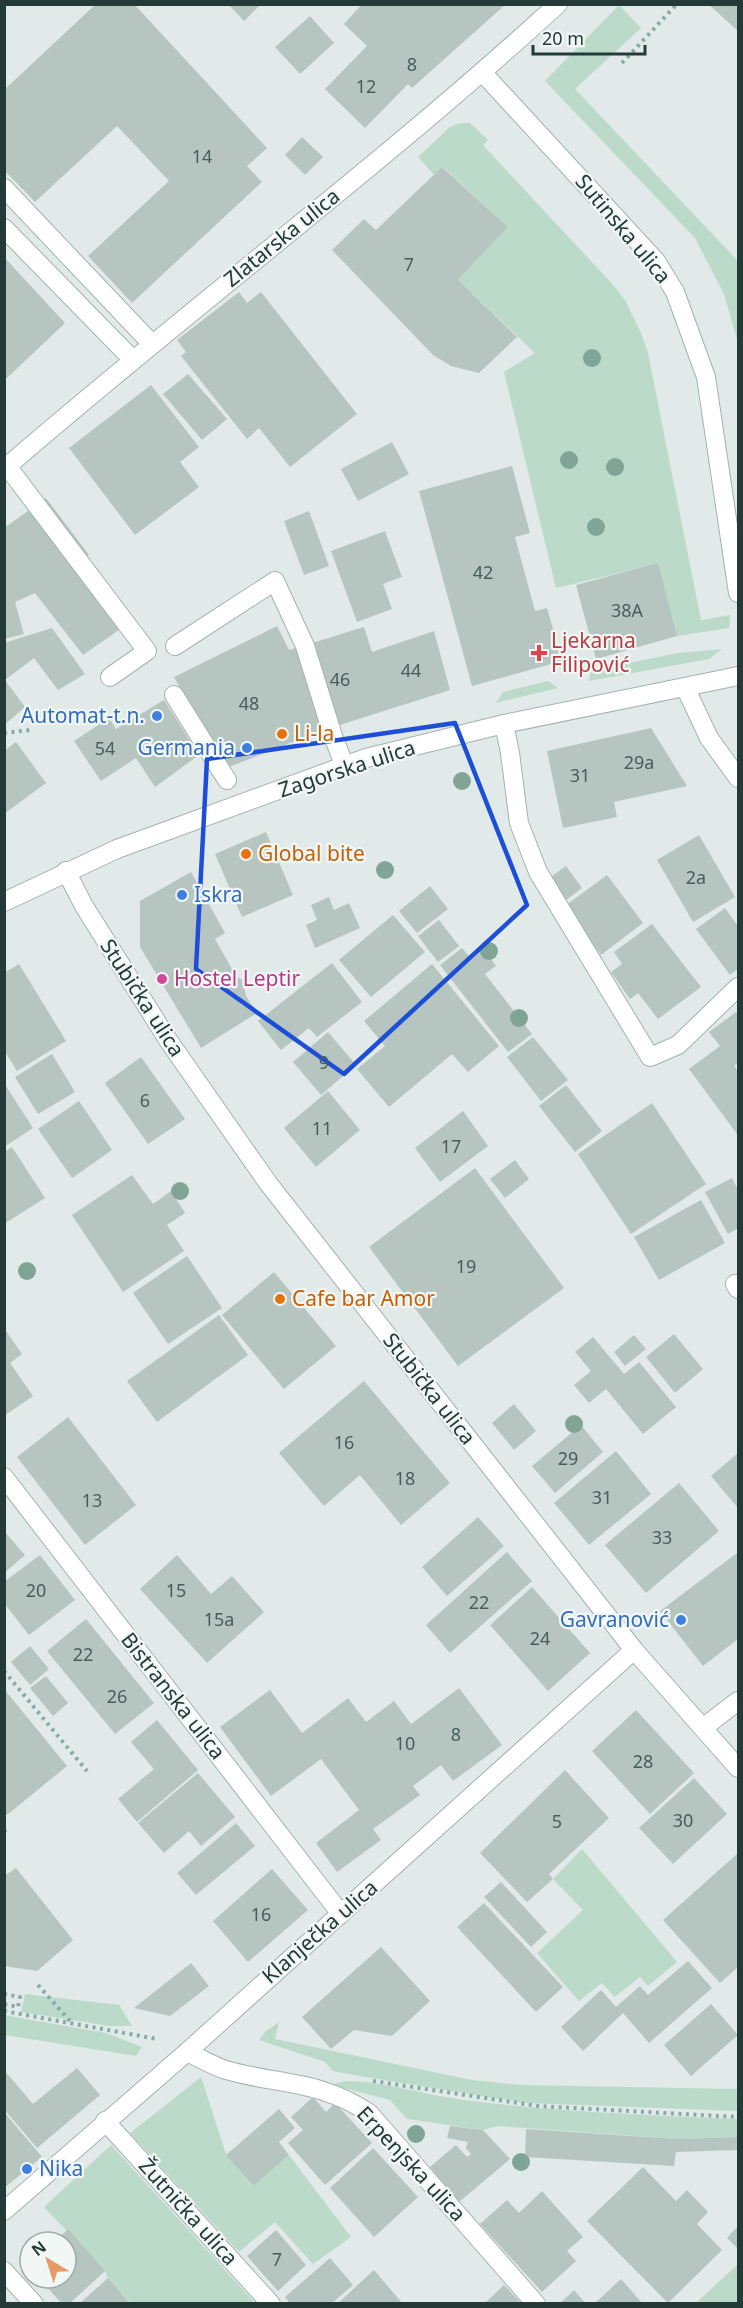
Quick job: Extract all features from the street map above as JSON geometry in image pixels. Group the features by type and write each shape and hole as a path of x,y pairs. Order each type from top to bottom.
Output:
{"street":[{"name":"Zlatarska ulica","path":"6,468 152,344 482,72 558,4"},
{"name":"Sutinska ulica","path":"482,72 656,261 675,292 706,377 738,593"},
{"path":"4,188 152,344"},
{"path":"4,228 133,360"},
{"path":"6,468 147,651 110,677"},
{"path":"175,646 275,581 304,646 345,767"},
{"name":"Zagorska ulica","path":"4,902 117,849 366,758 504,724 738,676"},
{"path":"685,687 709,738 738,778"},
{"path":"174,694 227,780"},
{"path":"504,724 519,823 538,872 650,1057 678,1045 738,987"},
{"name":"Stubička ulica","path":"66,871 84,906 168,1040 268,1183 634,1650 738,1768"},
{"name":"Bistranska ulica","path":"4,1477 341,1914"},
{"name":"Klanječka ulica","path":"4,2211 187,2052 634,1650"},
{"path":"704,1727 738,1701"},
{"name":"Erpenjska ulica","path":"187,2052 225,2070 320,2088 348,2099 369,2113 536,2304"},
{"name":"Žutnička ulica","path":"105,2121 271,2304"},
{"path":"4,2271 34,2304"}],"path":[{"path":"622,63 677,4"},
{"path":"4,733 30,730"},
{"path":"4,1671 87,1771"},
{"path":"4,1830 8,1835"},
{"path":"38,1985 71,2022"},
{"path":"4,1994 20,1997 18,2007 4,2004"},
{"path":"4,2011 159,2039"},
{"path":"397,2085 538,2106 738,2117"}],"highlighted area":[{"path":"455,723 527,905 344,1074 196,969 207,759"}],"green space":[{"path":"619,5 641,28 575,89 738,261 738,343 724,294 695,238 545,81"},
{"path":"460,123 470,123 488,140 483,145 616,288 626,302 648,353 701,620 730,615 729,628 677,636 657,564 556,588 504,372 535,353 458,280 508,227 443,167 434,175 418,157 450,127"},
{"path":"722,649 709,659 589,681 590,673 594,670 678,653"},
{"path":"548,681 558,688 496,703 503,692"},
{"path":"582,1849 677,1962 648,1986 640,1977 615,1997 602,1983 579,2001 537,1953 583,1910 553,1879"},
{"path":"25,1994 119,2005 132,2026 109,2026 21,2012"},
{"path":"4,2015 106,2033 142,2047 136,2056 5,2035"},
{"path":"279,2022 275,2039 472,2080 521,2085 738,2089 738,2111 526,2103 353,2075 333,2071 325,2062 259,2040 265,2032"},
{"path":"201,2077 226,2154 252,2186 289,2155 351,2237 313,2264 275,2222 239,2252 130,2133"},
{"path":"344,2081 374,2083 450,2098 533,2107 738,2119 738,2137 677,2139 498,2126 483,2130 407,2119 390,2100 332,2085"},
{"path":"111,2145 255,2303 131,2303 78,2243 78,2230 66,2230 44,2207"},
{"path":"738,2264 738,2303 696,2303"}],"building":[{"path":"96,4 134,4 267,148 247,166 262,182 132,303 88,256 169,181 117,126 35,202 4,170 4,90"},
{"path":"228,4 261,4 244,21"},
{"path":"362,4 506,4 412,88 408,84 365,128 325,89 367,46 344,24"},
{"path":"708,4 738,4 738,31"},
{"path":"310,16 334,43 300,74 275,47"},
{"path":"302,137 323,157 305,175 285,155"},
{"path":"442,167 508,227 458,280 517,337 479,373 451,366 433,355 332,250 364,219 376,230"},
{"path":"4,257 65,323 7,378 4,376"},
{"path":"239,292 247,303 261,292 357,414 290,467 259,428 247,439 181,356 186,352 177,340"},
{"path":"188,374 227,419 202,440 163,394"},
{"path":"151,385 199,447 180,462 199,487 135,535 69,448"},
{"path":"392,442 409,474 358,501 341,469"},
{"path":"512,466 530,533 515,537 535,611 547,608 562,661 472,686 419,491"},
{"path":"46,498 89,555 72,567 119,630 83,655 35,593 15,602 24,634 4,639 4,528"},
{"path":"309,511 329,566 304,575 284,521"},
{"path":"385,531 402,577 383,584 392,609 357,622 331,551"},
{"path":"658,563 677,636 596,659 576,585"},
{"path":"277,626 289,650 364,627 372,652 434,631 450,690 318,732 224,769 174,677"},
{"path":"52,628 85,674 58,690 34,658 5,680 25,707 4,725 4,643"},
{"path":"164,700 199,755 155,787 136,758 101,781 74,741 109,718 116,729"},
{"path":"651,728 687,786 614,802 617,817 563,828 547,751"},
{"path":"16,742 46,783 4,814 4,751"},
{"path":"266,832 293,895 242,917 215,854"},
{"path":"699,835 735,897 693,922 657,860"},
{"path":"566,866 582,888 565,901 548,879"},
{"path":"191,872 225,933 215,939 236,976 242,980 246,996 257,1013 201,1048 140,947 140,901"},
{"path":"607,875 643,923 601,955 565,906"},
{"path":"430,886 448,909 417,933 399,911"},
{"path":"329,897 334,910 349,903 360,928 315,948 306,925 317,920 311,905"},
{"path":"725,908 738,926 738,969 730,975 696,929"},
{"path":"393,915 425,952 371,997 339,960"},
{"path":"439,920 459,946 438,962 418,936"},
{"path":"652,924 701,987 658,1019 638,993 630,999 611,972 622,964 614,952"},
{"path":"482,947 496,966 485,974 532,1034 508,1052 440,965 462,948 470,957"},
{"path":"332,963 362,1002 317,1037 309,1028 281,1050 258,1021"},
{"path":"19,964 66,1041 17,1071 4,1050 4,973"},
{"path":"432,964 499,1046 468,1072 452,1054 389,1107 357,1069 385,1046 364,1021"},
{"path":"736,1012 738,1015 738,1063 734,1066 738,1071 737,1134 689,1069 720,1046 709,1032"},
{"path":"328,1032 356,1065 321,1095 293,1062"},
{"path":"533,1037 568,1080 541,1101 507,1057"},
{"path":"52,1054 75,1092 38,1114 15,1077"},
{"path":"141,1057 185,1119 148,1144 105,1083"},
{"path":"4,1083 33,1128 4,1147"},
{"path":"566,1085 602,1131 575,1152 539,1106"},
{"path":"328,1091 360,1130 316,1167 284,1128"},
{"path":"79,1101 112,1150 72,1178 38,1129"},
{"path":"652,1103 706,1184 631,1234 578,1154"},
{"path":"463,1111 488,1146 440,1182 415,1148"},
{"path":"12,1147 45,1198 4,1224 4,1152"},
{"path":"515,1160 529,1179 505,1198 490,1179"},
{"path":"475,1168 564,1288 458,1366 369,1247"},
{"path":"132,1175 153,1204 171,1191 185,1213 167,1225 184,1251 123,1292 72,1215"},
{"path":"732,1178 738,1190 738,1228 728,1234 705,1192"},
{"path":"701,1200 725,1243 659,1280 634,1237"},
{"path":"187,1256 222,1308 168,1344 133,1293"},
{"path":"274,1272 336,1346 284,1389 222,1315"},
{"path":"219,1315 248,1355 157,1422 127,1381"},
{"path":"4,1328 22,1354 10,1363 33,1396 4,1416"},
{"path":"674,1334 703,1369 675,1393 646,1357"},
{"path":"634,1335 646,1349 625,1366 614,1352"},
{"path":"593,1337 624,1374 639,1362 676,1407 643,1434 606,1389 589,1403 574,1385 591,1371 575,1352"},
{"path":"364,1381 450,1483 401,1525 360,1475 324,1506 279,1453"},
{"path":"514,1404 536,1431 514,1450 492,1423"},
{"path":"68,1417 136,1505 85,1545 17,1457"},
{"path":"581,1425 603,1452 555,1493 532,1466"},
{"path":"616,1451 651,1494 589,1545 554,1503"},
{"path":"738,1453 738,1508 711,1476"},
{"path":"679,1483 719,1531 646,1593 605,1545"},
{"path":"478,1517 504,1546 447,1596 422,1567"},
{"path":"4,1531 25,1555 4,1573"},
{"path":"507,1552 532,1581 450,1653 426,1625"},
{"path":"737,1553 738,1639 703,1666 660,1611"},
{"path":"40,1555 75,1600 29,1635 4,1603 4,1582"},
{"path":"177,1555 211,1594 232,1576 264,1612 207,1663 140,1589"},
{"path":"532,1587 590,1653 548,1691 490,1625"},
{"path":"86,1619 154,1703 115,1734 47,1651"},
{"path":"30,1646 49,1669 30,1685 11,1662"},
{"path":"46,1676 68,1703 53,1716 30,1688"},
{"path":"459,1688 502,1745 453,1781 441,1765 413,1786 420,1795 373,1829 381,1840 337,1872 316,1843 359,1810 321,1759 271,1796 220,1727 270,1690 302,1733 348,1698 366,1722 394,1701 411,1724"},
{"path":"4,1689 67,1766 7,1815 4,1812"},
{"path":"636,1710 694,1773 650,1814 592,1751"},
{"path":"157,1720 198,1770 137,1822 118,1799 154,1769 131,1742"},
{"path":"565,1770 609,1818 549,1874 553,1879 527,1902 480,1853"},
{"path":"198,1773 235,1817 201,1846 189,1831 164,1853 138,1823"},
{"path":"694,1778 727,1814 673,1864 639,1828"},
{"path":"236,1823 255,1846 196,1895 177,1873"},
{"path":"738,1853 738,1967 720,1983 663,1920"},
{"path":"16,1868 73,1940 37,1971 4,1966 4,1876"},
{"path":"272,1869 308,1910 248,1962 213,1921"},
{"path":"501,1882 547,1932 531,1947 484,1897"},
{"path":"484,1903 563,1987 536,2012 457,1927"},
{"path":"381,1947 430,2001 392,2036 354,2030 331,2049 302,2017"},
{"path":"688,1961 712,1988 649,2043 623,2013 583,2051 561,2027 601,1990 616,2007 640,1986 648,1995"},
{"path":"191,1963 209,1986 170,2016 134,2008"},
{"path":"711,2004 738,2035 691,2076 664,2045"},
{"path":"77,2068 100,2095 37,2148 4,2109 4,2070 33,2104"},
{"path":"313,2097 326,2112 335,2103 372,2143 325,2185 288,2143 303,2130 291,2117"},
{"path":"279,2109 295,2128 279,2142 289,2155 253,2186 226,2155"},
{"path":"4,2112 42,2157 4,2188"},
{"path":"450,2126 483,2130 510,2159 459,2202 430,2167 456,2145 467,2157 471,2154 466,2148 468,2142 447,2138"},
{"path":"526,2129 677,2139 738,2137 738,2150 676,2152 674,2166 525,2157"},
{"path":"373,2148 418,2197 374,2237 330,2188"},
{"path":"643,2167 676,2201 687,2190 708,2212 697,2224 722,2250 668,2303 587,2221"},
{"path":"542,2191 583,2237 567,2251 576,2261 542,2292 480,2224 507,2200 519,2213"},
{"path":"738,2226 738,2249 727,2238"},
{"path":"276,2230 306,2265 278,2291 247,2256"},
{"path":"78,2240 105,2271 69,2304 62,2304 50,2290 78,2290"},
{"path":"330,2258 353,2285 331,2304 290,2304 285,2297"},
{"path":"374,2270 403,2304 337,2304"},
{"path":"108,2278 131,2304 79,2304"},
{"path":"621,2279 643,2304 594,2304"},
{"path":"504,2285 522,2304 484,2304"},
{"path":"574,2290 586,2304 559,2304"}],"place":[{"name":"Ljekarna Filipović","path":"539,653"},
{"name":"Automat-t.n.","path":"157,716"},
{"name":"Li-la","path":"282,734"},
{"name":"Germania","path":"247,748"},
{"name":"Global bite","path":"246,854"},
{"name":"Iskra","path":"182,895"},
{"name":"Hostel Leptir","path":"162,979"},
{"name":"Cafe bar Amor","path":"280,1299"},
{"name":"Gavranović","path":"681,1620"},
{"name":"Nika","path":"27,2169"}]}
